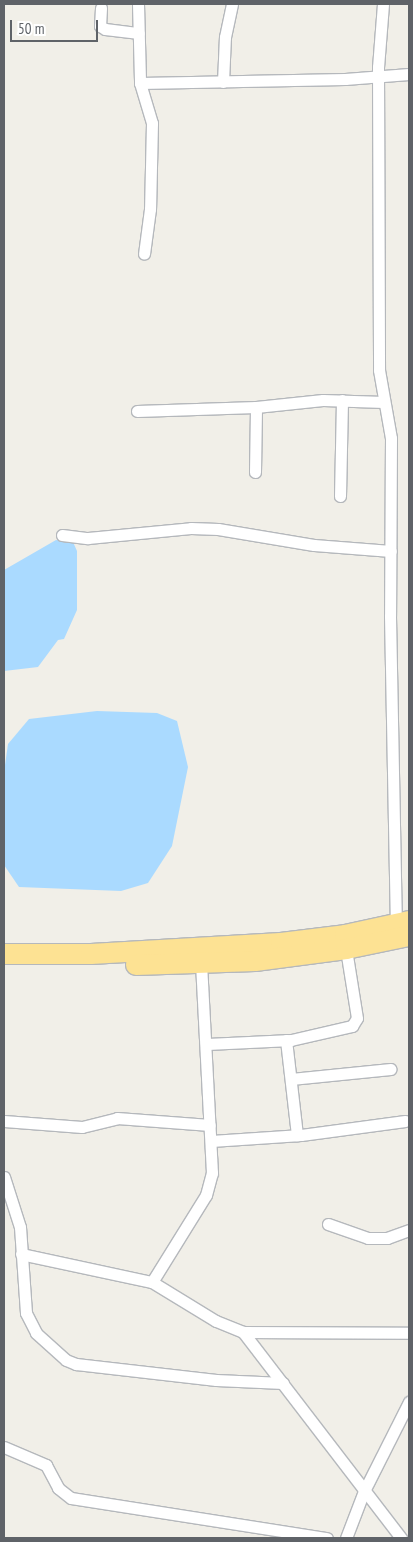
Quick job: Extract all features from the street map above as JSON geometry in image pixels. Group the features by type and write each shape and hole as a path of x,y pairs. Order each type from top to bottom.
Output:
{"highway":[{"path":"4,965 201,964 346,949 403,930"},
{"path":"4,954 217,948 403,930"}],"street":[{"path":"138,4 140,83 152,123 150,209 144,254"},
{"path":"223,82 225,37 232,4"},
{"path":"383,4 378,76 379,370 392,438 390,616 403,930"},
{"path":"101,8 100,26 105,29 139,33"},
{"path":"140,83 223,82 409,74"},
{"path":"137,411 256,407 342,400 384,402"},
{"path":"340,496 342,400"},
{"path":"255,472 256,407"},
{"path":"62,535 88,538 190,528 218,529 323,546 391,551"},
{"path":"207,1044 286,1040 334,1031 356,1023 346,949"},
{"path":"152,1282 206,1195 212,1173 207,1044 201,964"},
{"path":"286,1040 297,1135"},
{"path":"291,1079 391,1069"},
{"path":"4,1121 82,1128 118,1118 210,1125"},
{"path":"211,1142 297,1135 405,1121"},
{"path":"4,1176 16,1213 21,1254 23,1301 31,1325 66,1360 140,1372 283,1383"},
{"path":"328,1224 368,1238 386,1238 409,1230"},
{"path":"21,1254 152,1282 216,1321 243,1332 409,1333"},
{"path":"243,1332 401,1538"},
{"path":"346,1538 364,1492 409,1402"},
{"path":"4,1447 46,1465 58,1488 71,1498 327,1538"}],"water":[{"path":"56,540 73,542 77,551 77,610 64,639 58,640 38,667 4,671 4,570"},
{"path":"97,711 157,713 177,721 188,767 172,846 148,883 121,891 19,887 4,865 4,772 8,744 29,719"}]}
